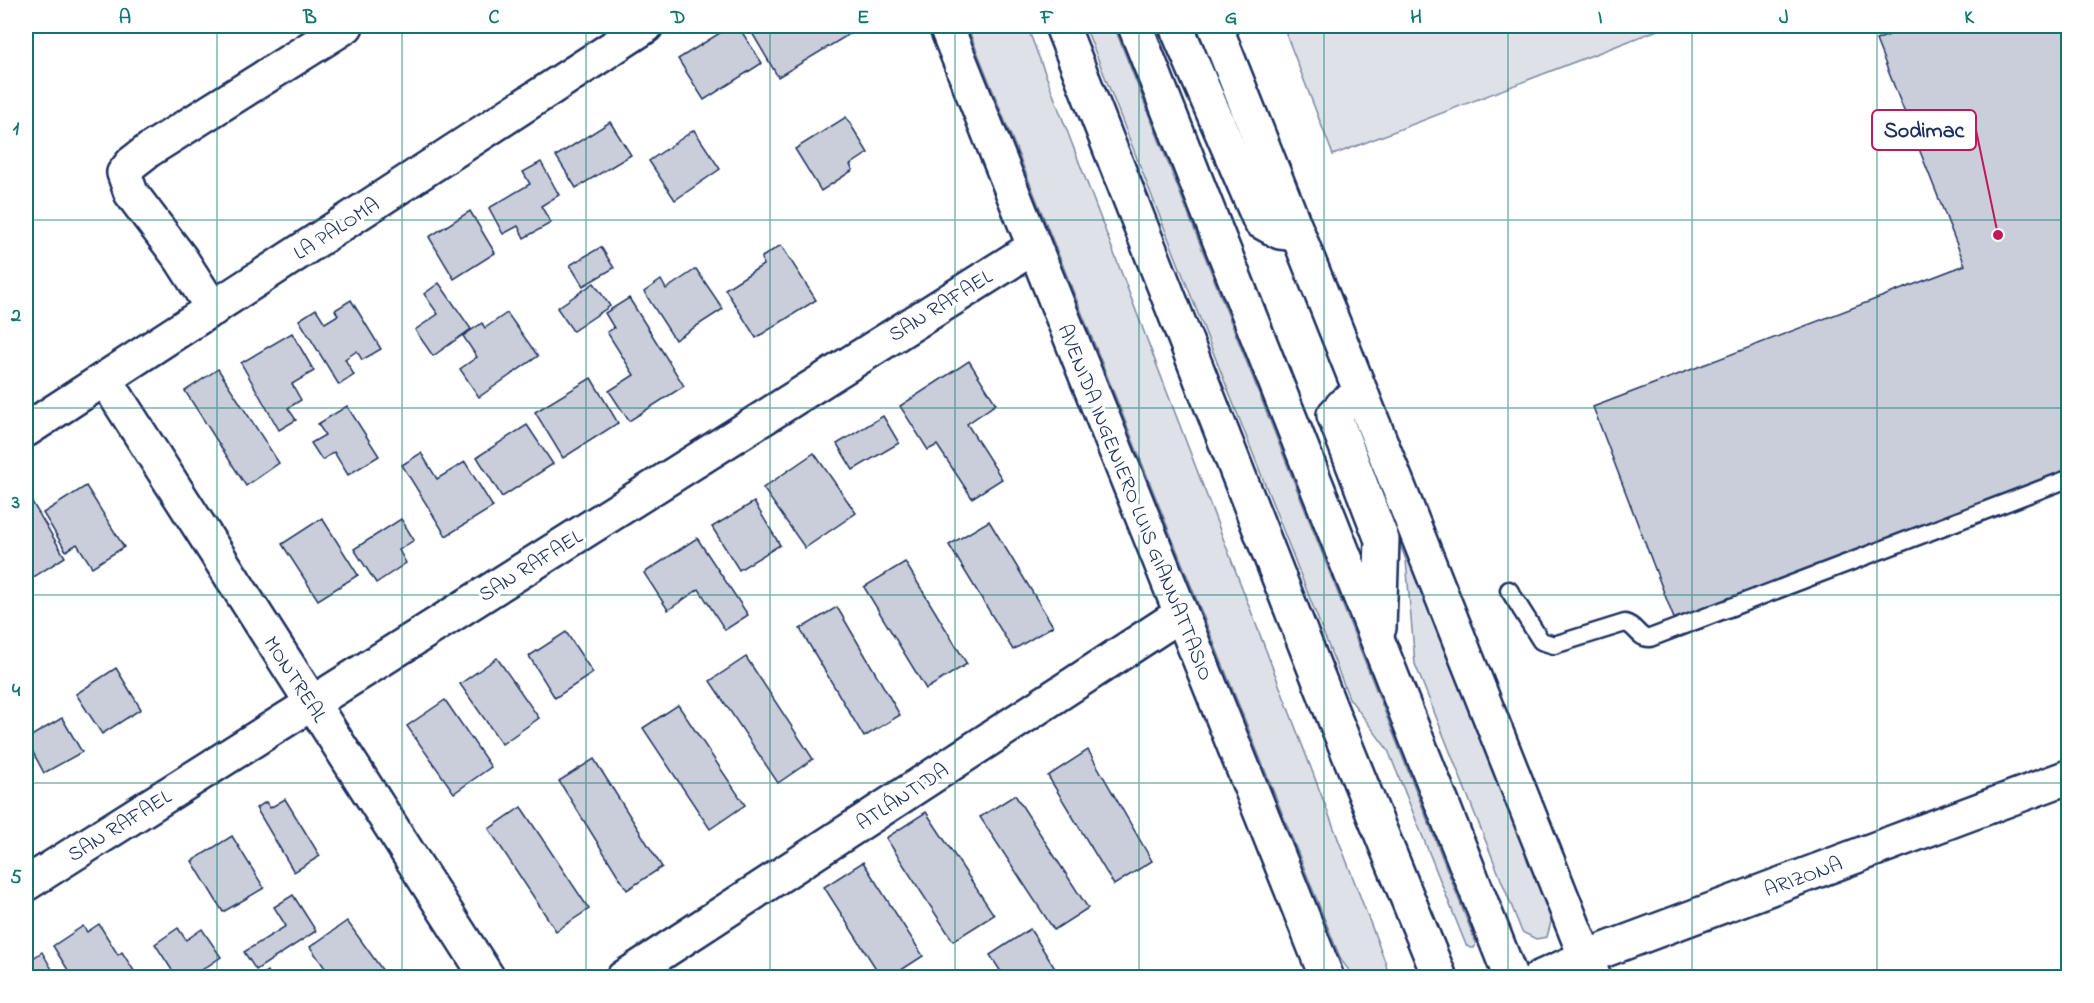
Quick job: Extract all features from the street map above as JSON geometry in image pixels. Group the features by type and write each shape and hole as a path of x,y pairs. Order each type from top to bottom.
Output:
{"street":[{"path":"213,309 181,259 132,193 124,173 132,163 149,150 346,26"},
{"name":"AVENIDA INGENIERO LUIS GIANNATTASIO","path":"946,26 1327,978"},
{"path":"1062,26 1326,699 1440,978"},
{"path":"1135,26 1511,978"},
{"path":"1176,26 1260,221 1280,232 1298,234"},
{"path":"1215,26 1590,967"},
{"name":"LA PALOMA","path":"26,430 213,309 626,30"},
{"name":"SAN RAFAEL","path":"26,884 1034,247"},
{"name":"MONTREAL","path":"105,380 488,978"},
{"path":"1362,396 1345,403 1334,415 1382,540 1378,639"},
{"name":"ATLÁNTIDA","path":"623,978 1181,614"},
{"name":"ARIZONA","path":"1539,978 1590,967 2068,777"}],"lane":[{"path":"1509,590 1541,641 1554,645 1624,623 1636,629 1639,636 1644,639 1650,638 2068,479"}],"shaded area":[{"path":"967,26 1027,26 1386,964 1388,977 1354,977 1341,960"},
{"path":"1085,26 1114,26 1476,943 1474,948 1466,945 1388,750 1349,698"},
{"path":"1190,26 1198,26 1239,126 1232,129"},
{"path":"1283,26 1668,26 1333,155"},
{"path":"1354,422 1411,559 1552,918 1547,937 1536,939 1522,932 1415,664 1406,560 1353,426"}],"building":[{"path":"731,26 738,26 762,63 704,100 678,59"},
{"path":"748,26 863,26 778,77"},
{"path":"1912,26 2068,26 2068,487 1681,637 1593,407 1965,265 1876,40"},
{"path":"846,117 868,153 850,165 853,170 821,191 795,149"},
{"path":"610,122 631,155 576,188 556,156"},
{"path":"694,130 720,169 675,200 649,161"},
{"path":"541,162 559,195 541,206 551,223 524,238 518,226 503,234 489,208 530,184 523,172"},
{"path":"470,211 495,253 454,279 429,237"},
{"path":"781,245 816,300 756,338 725,289 763,265 762,257"},
{"path":"601,247 614,268 583,286 570,265"},
{"path":"696,269 723,309 675,340 644,292 661,280 666,289"},
{"path":"439,283 471,329 433,356 415,330 438,314 424,294"},
{"path":"594,283 610,306 573,331 557,308"},
{"path":"629,298 684,386 629,421 609,391 634,375 607,332 614,328 605,313"},
{"path":"351,300 381,349 362,360 357,351 345,359 354,375 339,385 299,320 316,309 325,323 338,315 335,310"},
{"path":"507,313 538,356 479,397 460,369 477,357 463,336 482,323 485,328"},
{"path":"292,333 314,371 292,384 301,400 288,408 296,420 279,430 241,363"},
{"path":"969,361 996,404 967,424 1002,479 972,498 937,445 928,450 900,406"},
{"path":"218,369 279,463 246,486 185,391"},
{"path":"591,378 618,423 563,458 535,412"},
{"path":"347,406 379,456 348,475 334,452 322,460 311,443 325,435 318,424"},
{"path":"883,416 899,443 853,470 837,444"},
{"path":"527,425 553,464 502,497 477,457"},
{"path":"421,453 437,479 465,462 493,507 446,536 402,465"},
{"path":"814,453 856,513 805,548 763,488"},
{"path":"86,486 124,547 92,567 77,544 66,551 43,513"},
{"path":"29,497 65,557 26,582 26,499"},
{"path":"754,502 780,545 739,570 712,527"},
{"path":"322,518 358,575 318,600 282,544"},
{"path":"401,519 414,540 399,550 406,563 376,583 354,549"},
{"path":"989,521 1053,626 1013,650 949,545"},
{"path":"697,538 748,615 725,630 699,589 668,610 644,573"},
{"path":"905,562 967,664 926,689 864,587"},
{"path":"837,607 900,715 864,737 800,629"},
{"path":"566,632 593,673 555,698 529,656"},
{"path":"746,657 813,759 778,783 710,681"},
{"path":"497,658 539,718 502,744 460,684"},
{"path":"116,668 141,709 102,734 76,694"},
{"path":"445,700 491,767 454,793 407,726"},
{"path":"678,705 745,805 710,829 643,728"},
{"path":"62,718 82,752 44,773 26,739"},
{"path":"1088,750 1152,861 1114,885 1048,776"},
{"path":"594,759 662,867 627,890 559,781"},
{"path":"1015,795 1088,908 1054,930 980,817"},
{"path":"285,799 320,856 294,872 256,808 266,802 270,808"},
{"path":"521,807 589,909 556,931 489,829"},
{"path":"926,812 994,915 953,941 886,838"},
{"path":"232,836 264,888 223,912 192,861"},
{"path":"863,862 923,956 889,978 882,978 824,887"},
{"path":"293,895 316,931 256,970 244,952 286,926 274,907"},
{"path":"347,921 388,978 332,978 310,947"},
{"path":"99,924 118,955 122,952 138,977 88,978 86,975 73,978 53,946 83,926 87,932"},
{"path":"178,928 186,940 202,929 221,957 190,978 177,978 155,944"},
{"path":"1030,929 1061,978 1005,978 990,955"},
{"path":"42,952 57,978 26,978 26,963"},
{"path":"267,971 271,978 257,978"}],"place":[{"name":"Sodimac","path":"1998,235"}]}
